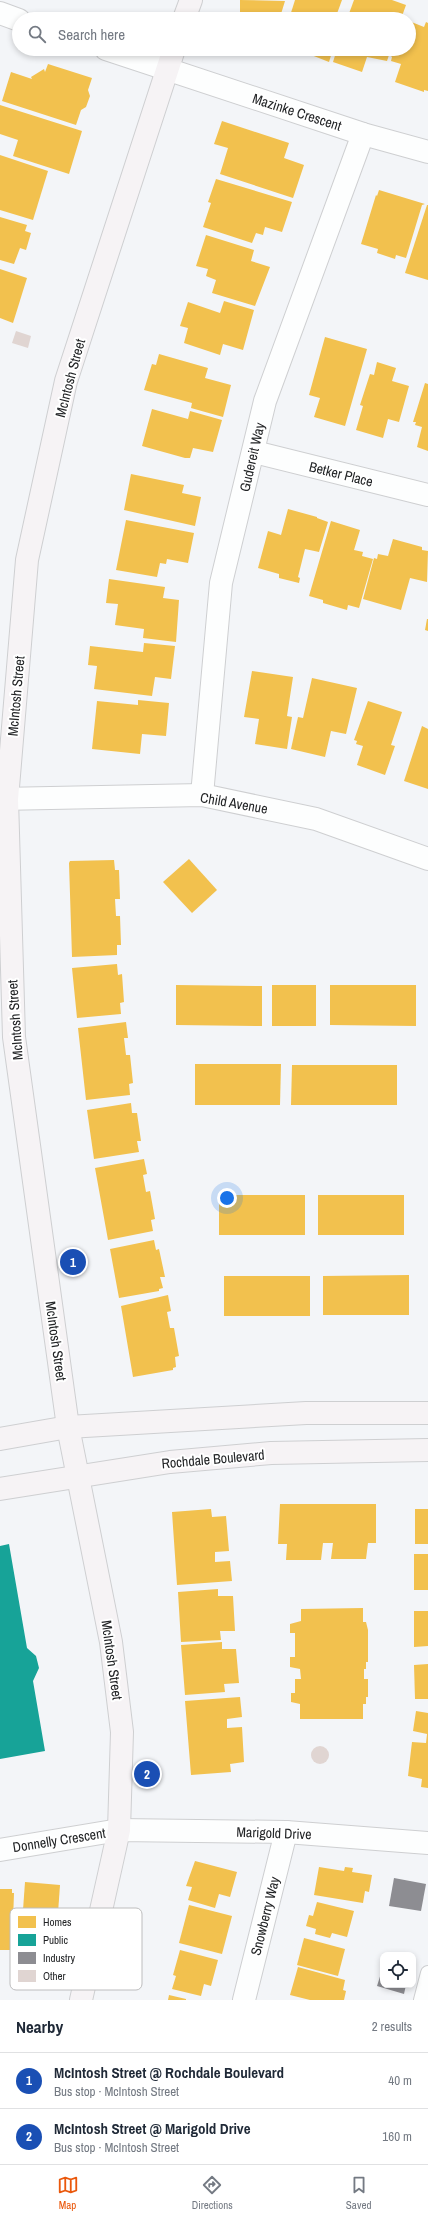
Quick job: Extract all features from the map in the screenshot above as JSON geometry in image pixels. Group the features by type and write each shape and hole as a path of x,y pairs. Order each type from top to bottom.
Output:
{"street":[{"path":"187,12 191,0"},
{"path":"0,13 12,17"},
{"name":"Mazinke Crescent","path":"126,56 363,134 428,152"},
{"name":"McIntosh Street","path":"102,1908 119,1830 122,1732 111,1642 68,1427 14,1037 4,799 27,560 66,381 172,56"},
{"name":"Gudereit Way","path":"202,795 221,583 254,452 265,401 363,134"},
{"name":"Betker Place","path":"254,452 428,495"},
{"name":"Child Avenue","path":"4,799 202,795 316,819 428,859"},
{"path":"0,1439 68,1427 306,1413 428,1413"},
{"name":"Rochdale Boulevard","path":"0,1489 170,1462 271,1453 428,1450"},
{"name":"Marigold Drive","path":"119,1830 286,1832 428,1843"},
{"name":"Donnelly Crescent","path":"0,1850 119,1830"},
{"name":"Snowberry Way","path":"244,2000 286,1832"},
{"name":"McIntosh Street","path":"81,2000 83,1990"}],"lane":[{"path":"421,2000 428,1973"}],"building: Homes":[{"path":"240,0 285,1 282,12 240,12"},
{"path":"295,0 342,0 338,12 291,12"},
{"path":"354,0 392,0 406,5 404,12 350,12"},
{"path":"426,22 428,23 428,91 424,90 424,92 395,82 401,64 391,61 391,56 416,56 416,24 424,27"},
{"path":"314,56 331,56 329,62"},
{"path":"335,56 389,56 387,61 367,57 362,72 333,62"},
{"path":"48,64 92,78 88,90 90,96 86,107 81,110 76,125 2,101 11,72 32,79 31,77 44,69 45,72"},
{"path":"0,105 82,131 69,174 13,156 18,140 0,134"},
{"path":"222,121 289,143 284,158 304,165 293,198 220,174 228,148 214,144"},
{"path":"0,155 48,171 33,220 0,210"},
{"path":"216,179 292,202 282,232 265,227 263,235 256,233 252,243 203,227 211,203 208,202"},
{"path":"379,190 425,204 422,205 406,258 396,255 395,259 377,253 378,249 361,244 376,195 377,196"},
{"path":"428,205 428,280 405,273"},
{"path":"0,217 27,225 25,231 31,233 26,250 20,248 14,264 0,260"},
{"path":"206,235 254,250 251,261 270,267 255,306 212,293 216,280 206,276 208,269 196,266"},
{"path":"0,269 27,278 13,323 0,318"},
{"path":"224,301 254,310 243,350 223,344 220,355 184,343 188,328 180,326 188,302 220,313"},
{"path":"325,337 367,349 345,426 314,417 320,398 309,395"},
{"path":"159,354 208,368 205,378 231,385 223,417 191,408 192,403 144,390 152,364 156,365"},
{"path":"377,362 396,368 392,381 409,386 399,422 388,419 383,438 356,430 363,406 360,405 370,374 374,375"},
{"path":"425,383 428,384 428,451 417,447 422,427 415,425 416,422 413,422"},
{"path":"152,409 188,419 190,411 222,420 213,452 193,448 190,458 185,458 142,446"},
{"path":"131,474 184,485 182,493 201,497 195,526 124,510"},
{"path":"288,509 317,517 328,522 319,552 305,549 298,577 300,578 299,583 279,578 279,574 258,568 268,531 281,535"},
{"path":"126,520 194,533 188,563 167,559 166,564 160,563 157,577 116,570"},
{"path":"331,521 360,530 354,550 363,552 362,556 373,559 359,608 348,605 347,610 323,603 323,600 309,596"},
{"path":"393,539 422,547 422,550 428,551 427,582 410,578 401,610 363,599 374,558 377,559 378,554 388,556"},
{"path":"109,579 165,587 163,598 179,600 176,642 143,638 144,629 115,625 118,604 106,603"},
{"path":"428,619 428,631 425,630"},
{"path":"144,643 175,646 171,679 155,677 152,696 94,689 97,666 88,665 90,646 143,652"},
{"path":"252,671 293,677 287,716 292,717 287,749 255,744 259,719 244,717"},
{"path":"312,678 357,688 346,734 331,731 325,757 291,749 298,717 303,718"},
{"path":"138,700 169,703 166,736 142,734 140,754 92,749 97,701 138,705"},
{"path":"368,701 402,712 391,745 395,746 385,775 357,765 363,746 356,744 357,741 354,740"},
{"path":"422,726 428,729 428,789 404,781"},
{"path":"189,859 217,890 192,913 163,882"},
{"path":"114,860 115,870 119,870 120,899 115,899 116,916 120,916 121,945 117,945 117,955 72,957 69,863 70,861"},
{"path":"117,964 118,975 122,974 124,1002 120,1003 121,1014 77,1018 72,968"},
{"path":"176,985 262,986 262,1026 176,1025"},
{"path":"272,985 316,985 316,1026 272,1026"},
{"path":"330,985 416,985 416,1026 330,1025"},
{"path":"126,1022 128,1038 124,1038 126,1055 130,1055 133,1083 129,1084 130,1095 86,1100 78,1028"},
{"path":"195,1064 281,1064 280,1105 195,1105"},
{"path":"292,1065 397,1065 397,1105 291,1105"},
{"path":"131,1103 132,1113 137,1113 141,1141 137,1141 139,1152 94,1159 87,1110"},
{"path":"144,1159 147,1174 143,1175 146,1192 150,1191 155,1219 151,1220 153,1231 108,1240 95,1168"},
{"path":"219,1195 305,1195 305,1235 219,1235"},
{"path":"318,1195 404,1195 404,1235 318,1235"},
{"path":"154,1240 156,1250 159,1249 165,1277 160,1277 163,1288 159,1289 159,1291 119,1298 110,1249"},
{"path":"409,1275 409,1315 323,1315 323,1276"},
{"path":"224,1276 310,1276 310,1316 224,1316"},
{"path":"168,1295 171,1311 167,1312 170,1328 174,1328 179,1356 175,1357 176,1367 173,1368 173,1370 133,1377 121,1306"},
{"path":"280,1504 376,1504 376,1543 368,1543 366,1559 331,1559 333,1543 323,1543 321,1560 286,1560 287,1544 278,1544"},
{"path":"211,1509 212,1517 226,1516 229,1551 215,1552 215,1562 230,1561 232,1581 177,1585 172,1512"},
{"path":"415,1509 428,1509 428,1544 415,1544"},
{"path":"414,1554 428,1554 428,1590 414,1590"},
{"path":"218,1589 218,1596 233,1596 235,1631 220,1631 221,1640 181,1642 178,1592"},
{"path":"363,1608 363,1622 366,1622 368,1630 368,1662 366,1662 366,1669 364,1669 364,1679 368,1679 368,1697 366,1697 366,1704 363,1704 363,1719 300,1719 300,1704 291,1702 291,1693 295,1693 295,1679 301,1679 300,1669 290,1667 290,1657 295,1657 295,1633 290,1633 290,1624 301,1621 301,1609"},
{"path":"414,1611 428,1611 428,1646 414,1647"},
{"path":"222,1642 222,1649 236,1649 239,1683 224,1684 225,1692 185,1695 181,1645"},
{"path":"428,1664 428,1699 415,1699 414,1665"},
{"path":"240,1697 242,1717 227,1719 227,1728 242,1727 244,1762 230,1764 231,1772 191,1775 185,1701"},
{"path":"416,1711 428,1713 428,1788 421,1787 422,1779 408,1776 412,1742 426,1743 427,1734 413,1731"},
{"path":"195,1861 237,1872 230,1897 219,1894 215,1908 188,1900 192,1887 186,1886"},
{"path":"319,1867 344,1871 345,1867 353,1868 352,1872 372,1875 369,1892 365,1891 363,1903 314,1895"},
{"path":"25,1882 60,1885 58,1908 23,1908"},
{"path":"0,1889 12,1889 12,1893 14,1893 13,1908 10,1908 10,1950 0,1950"},
{"path":"317,1902 354,1911 347,1937 332,1933 330,1938 315,1934 316,1929 306,1926 309,1915 313,1916"},
{"path":"189,1905 232,1916 222,1954 179,1943"},
{"path":"304,1938 345,1949 338,1976 297,1965"},
{"path":"180,1950 218,1960 211,1986 204,1984 201,1996 172,1989 176,1976 173,1975"},
{"path":"298,1967 345,1980 343,1990 346,1991 344,2000 310,2000 290,1995"},
{"path":"169,1995 186,1999 186,2000 168,2000"}],"building: Public":[{"path":"9,1544 27,1648 36,1656 39,1668 33,1681 45,1751 0,1759 0,1546"}],"building: Industry":[{"path":"394,1878 426,1884 421,1911 389,1906"},
{"path":"380,1976 380,1987 377,1986"},
{"path":"384,1988 405,1988 404,1994"}],"building: Other":[{"path":"16,331 31,336 28,348 12,343"},
{"path":"316,1746 324,1746 329,1751 327,1762 324,1764 316,1764 311,1759 311,1751"}],"place":[{"name":"McIntosh Street @ Rochdale Boulevard","path":"73,1262"},
{"name":"McIntosh Street @ Marigold Drive","path":"147,1774"}]}
